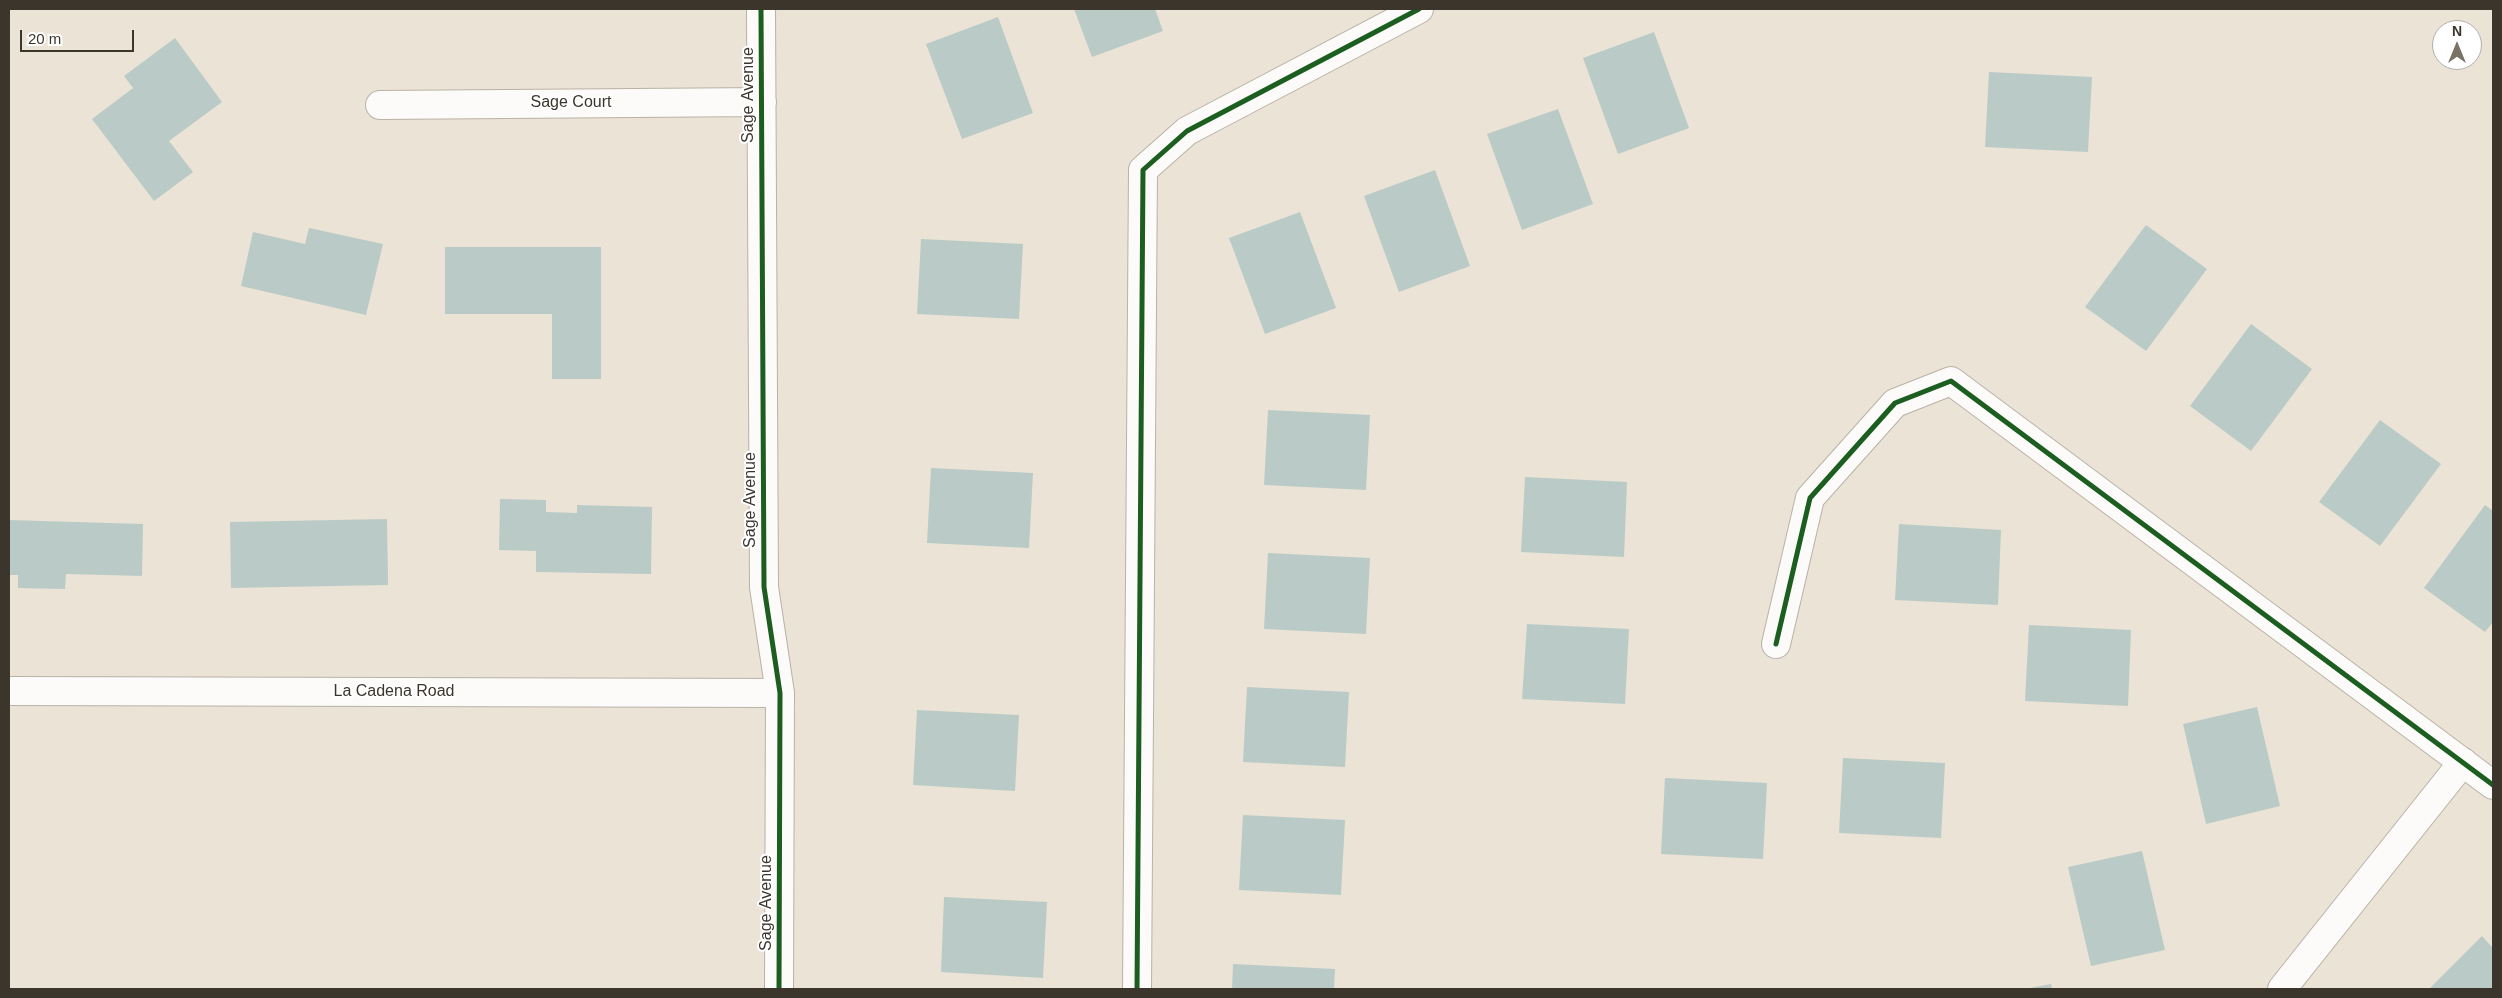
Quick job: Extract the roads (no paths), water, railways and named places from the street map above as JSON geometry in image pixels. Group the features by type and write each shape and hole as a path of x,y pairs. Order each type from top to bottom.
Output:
{"street":[{"name":"Sage Avenue","path":"761,9 764,587 780,693 779,989"},
{"path":"1137,989 1143,170 1187,131 1418,9"},
{"name":"Sage Court","path":"380,105 762,102"},
{"path":"1776,644 1810,498 1895,403 1951,380 2493,785"},
{"name":"La Cadena Road","path":"9,691 780,693"},
{"path":"2282,989 2463,762"}]}
